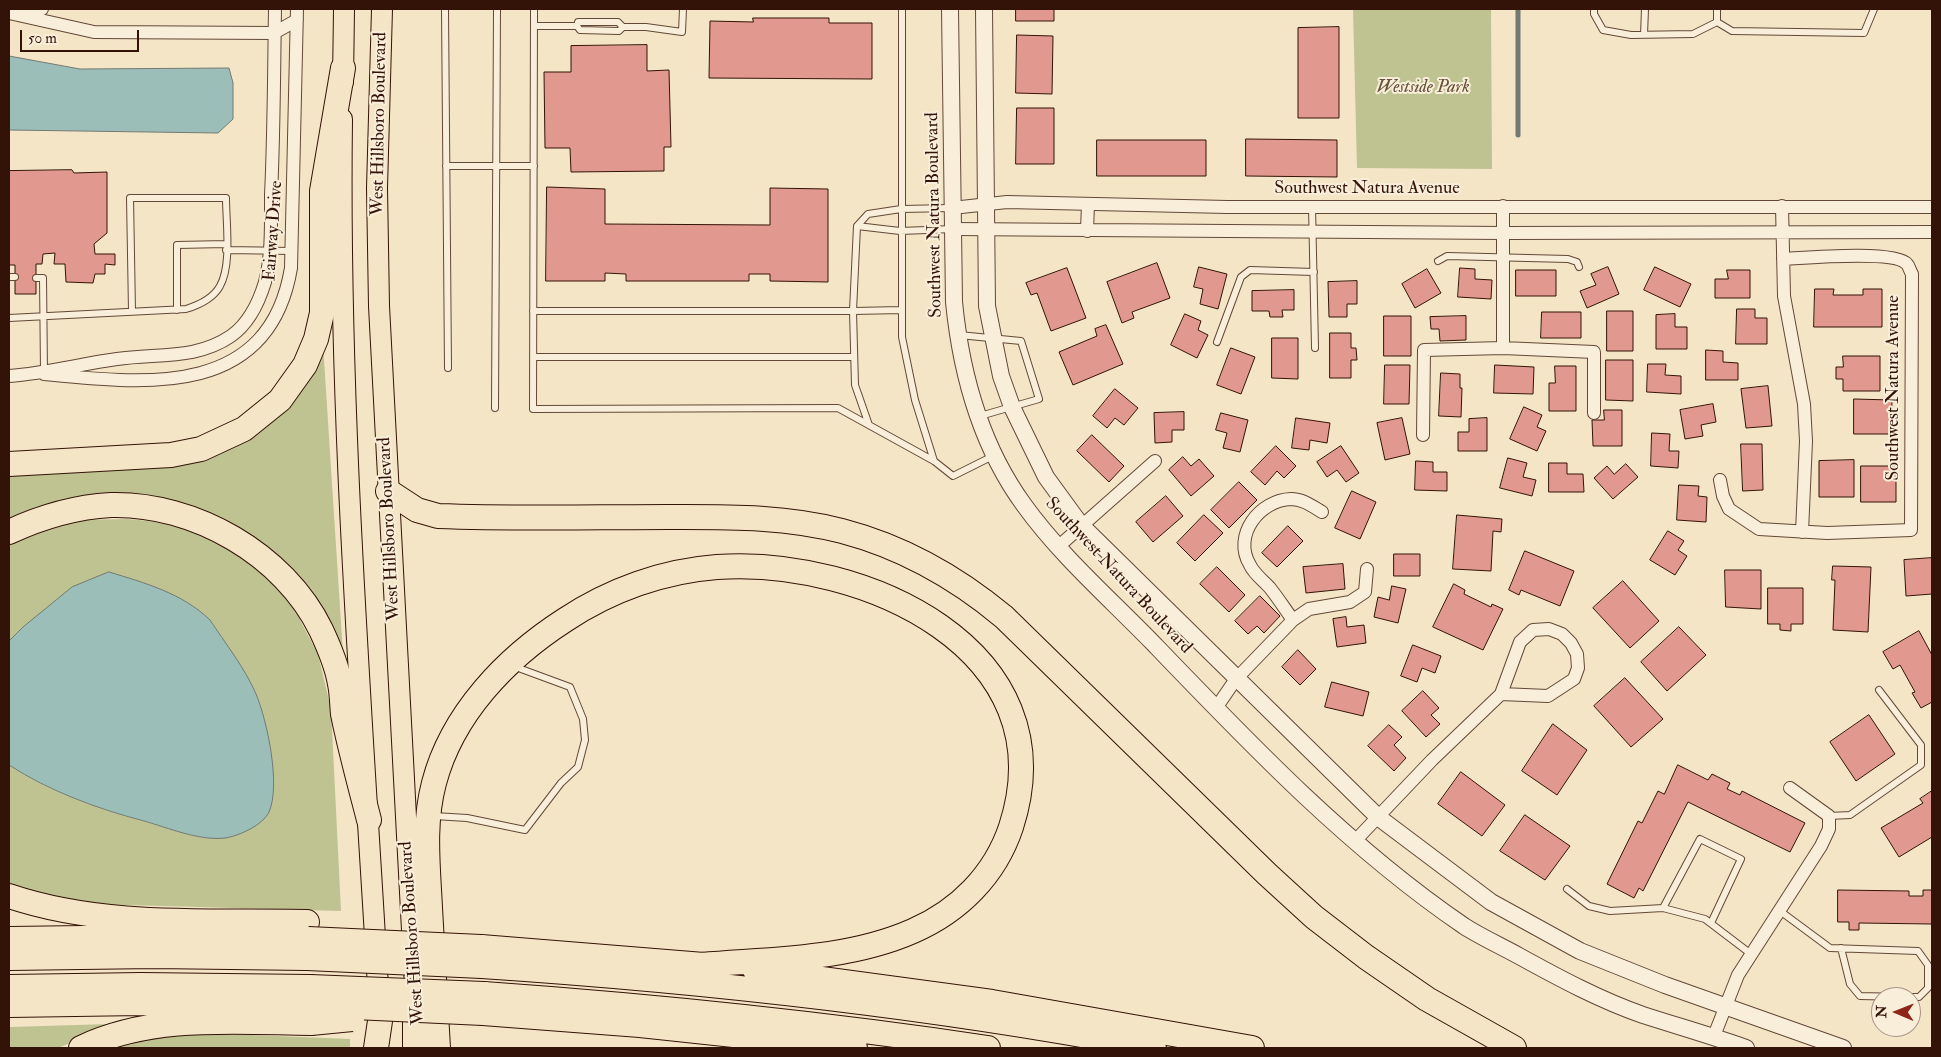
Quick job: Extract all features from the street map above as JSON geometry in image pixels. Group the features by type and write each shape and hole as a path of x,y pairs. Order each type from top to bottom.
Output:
{"highway":[{"path":"9,464 171,454 201,449 244,429 280,400 305,364 320,325 323,285 322,191 343,68"},
{"path":"388,491 417,510 438,516 722,518 796,522 866,538 926,563 966,587 1004,617 1314,918 1427,999 1514,1048"},
{"path":"9,532 42,518 78,509 126,506 163,510 195,520 227,534 260,558 300,598 321,629 339,680 343,712 369,820"},
{"path":"438,1048 427,848 428,816 433,785 450,741 471,707 508,664 560,623 580,610 623,589 662,576 700,569 758,566 825,574 889,597 945,629 977,658 989,672 1005,702 1015,732 1020,761 1015,811 1006,841 991,869 968,895 928,924 895,938 858,949 702,965"},
{"path":"9,896 67,911 112,917 307,940 482,957 790,994 962,1016 1154,1048"},
{"path":"9,939 168,937 422,943 482,957 702,965 878,985 992,1002 1252,1048"},
{"path":"9,958 154,956 307,940"},
{"path":"9,987 141,984 311,1005"},
{"path":"9,1005 484,1003 640,1024 855,1048"},
{"path":"81,1048 122,1033 174,1023 311,1005 484,1003 697,1011 843,1028 988,1048"},
{"path":"415,1048 422,1004"},
{"path":"376,1048 380,1021"}],"main road":[{"name":"West Hillsboro Boulevard","path":"344,9 342,244 345,380 381,1048"},
{"name":"West Hillsboro Boulevard","path":"382,9 378,247 388,491 422,1004 420,1048"}],"street":[{"path":"9,12 42,9"},
{"name":"Fairway Drive","path":"44,374 118,358 176,356 199,351 219,343 233,334 256,306 265,281 268,250 274,9"},
{"path":"278,9 297,14"},
{"name":"Southwest Natura Boulevard","path":"950,9 952,208 957,335 966,377 978,416 995,455 1023,504 1059,546 1216,708 1354,842 1466,927 1562,979 1640,1014 1714,1036 1746,1048"},
{"name":"Southwest Natura Boulevard","path":"984,9 987,306 992,339 1001,376 1012,406 1046,477 1081,525 1378,817 1491,902 1572,947 1665,985 1843,1048"},
{"path":"9,12 94,32 274,32 297,14"},
{"name":"Fairway Drive","path":"9,376 44,374 118,381 170,378 205,373 230,364 248,351 266,334 279,312 288,289 293,251 297,14"},
{"name":"Southwest Natura Avenue","path":"952,208 1007,202 1312,206 1932,207"},
{"path":"1086,231 1088,204"},
{"path":"1503,348 1504,206"},
{"path":"1782,206 1784,296 1804,404 1806,441 1802,532"},
{"path":"953,229 1504,233 1932,232"},
{"name":"Southwest Natura Avenue","path":"1720,480 1723,496 1729,509 1759,529 1802,532 1912,530 1912,274 1906,263 1895,258 1878,256 1783,259"},
{"path":"1423,435 1424,350 1503,348 1594,352 1594,413"},
{"path":"1059,546 1155,462"},
{"path":"1293,620 1249,565 1246,552 1246,533 1254,516 1269,504 1290,499 1305,501 1322,512"},
{"path":"1216,708 1236,679 1293,620 1309,609 1350,602 1365,592 1367,569"},
{"path":"1354,842 1432,760 1501,694 1520,642 1534,630 1549,629 1562,634 1571,643 1576,654 1578,668 1574,678 1548,696 1501,694"},
{"path":"1714,1036 1738,975 1821,846 1829,829 1829,816 1790,788"}],"lane":[{"path":"445,9 448,368"},
{"path":"495,408 496,9"},
{"path":"534,9 533,409 838,408 934,461 953,476 995,455"},
{"path":"534,26 577,26 578,22 618,22 622,27 646,27 682,32 683,9"},
{"path":"902,9 900,231 902,337 906,364 934,461"},
{"path":"1594,9 1594,14 1603,30 1631,35 1693,34 1716,22"},
{"path":"1644,35 1645,9"},
{"path":"1716,22 1717,9"},
{"path":"1716,22 1732,31 1864,32 1874,9"},
{"path":"446,166 534,166"},
{"path":"9,318 177,310 203,303 220,286 226,262 226,198 130,198 132,312"},
{"path":"1312,206 1315,348"},
{"path":"869,425 855,385 853,312 857,226 868,214 901,209 952,208"},
{"path":"857,226 900,231 953,229"},
{"path":"177,310 177,245 293,251"},
{"path":"1438,261 1447,256 1568,259 1577,262 1578,267"},
{"path":"1216,342 1241,277 1250,270 1314,272"},
{"path":"36,278 43,278 44,374"},
{"path":"533,311 853,312 902,310"},
{"path":"957,335 1021,341 1039,399 978,416"},
{"path":"533,357 854,357"},
{"path":"428,816 467,818 525,830 561,783 578,767 585,740 583,719 570,687 508,664"},
{"path":"1829,816 1850,815 1921,765 1921,745 1879,690"},
{"path":"1663,908 1700,840 1741,859 1711,923"},
{"path":"1567,889 1590,906 1610,912 1663,908 1705,919 1751,954"},
{"path":"1780,911 1830,948 1918,950 1928,965 1928,988 1921,995"},
{"path":"1841,948 1850,984 1860,996 1871,996"}],"green space":[{"name":"Westside Park","path":"1353,9 1491,9 1492,169 1357,168"},
{"path":"323,344 343,654 246,536 74,500 36,507 9,518 9,470 234,443"},
{"path":"127,519 154,522 180,528 226,548 266,578 303,617 300,620 318,654 331,709 341,911 89,904 9,886 9,765 55,790 79,800 129,817 205,837 255,692 210,620 23,627 9,641 9,545 72,520"},
{"path":"110,1024 109,1027 58,1048 9,1048 9,1027"},
{"path":"202,1033 350,1039 350,1048 106,1048 168,1035"}],"water":[{"path":"9,56 80,69 229,68 233,83 233,119 218,133 9,130"},
{"path":"109,572 162,590 199,611 210,620 246,675 256,694 264,720 271,753 274,786 269,812 262,821 250,829 225,838 205,838 184,833 109,811 74,798 41,783 9,765 9,641 23,627 72,587"}],"building":[{"path":"1016,9 1054,9 1054,21 1016,21"},
{"path":"753,18 829,18 829,23 872,23 872,79 709,78 710,21 753,22"},
{"path":"1339,27 1339,118 1298,118 1298,28"},
{"path":"1017,35 1053,36 1052,94 1016,93"},
{"path":"647,45 647,71 669,70 671,147 664,147 664,171 571,172 570,148 545,148 544,72 571,72 571,46"},
{"path":"1017,108 1054,108 1054,164 1016,164"},
{"path":"1246,139 1337,140 1337,177 1246,176"},
{"path":"1097,140 1206,140 1206,176 1097,176"},
{"path":"72,170 74,173 107,172 107,233 94,244 95,254 115,254 115,265 105,264 105,274 95,274 93,283 66,282 65,264 54,264 55,253 43,254 42,264 36,264 36,294 15,294 15,265 9,265 9,171"},
{"path":"547,187 605,189 605,224 770,225 770,188 828,189 828,282 770,281 770,274 749,274 749,281 626,281 626,274 605,273 605,281 546,281"},
{"path":"1157,263 1170,298 1132,312 1134,318 1122,323 1107,282"},
{"path":"1199,267 1227,274 1218,309 1200,304 1203,289 1194,287"},
{"path":"1608,267 1619,294 1587,308 1580,291 1596,285 1591,274"},
{"path":"1655,267 1691,284 1680,307 1644,290"},
{"path":"1067,268 1086,318 1051,331 1037,293 1031,295 1026,283"},
{"path":"1460,268 1475,269 1475,279 1492,280 1491,299 1458,297"},
{"path":"1427,269 1441,293 1415,308 1402,284"},
{"path":"1516,270 1556,270 1556,296 1516,296"},
{"path":"1727,270 1750,270 1750,298 1715,298 1715,279 1728,279"},
{"path":"1357,281 1357,304 1347,304 1347,317 1329,317 1328,282"},
{"path":"1815,289 1834,289 1833,295 1863,295 1863,289 1882,289 1882,327 1814,327"},
{"path":"1294,290 1294,310 1282,310 1283,317 1270,317 1269,311 1252,311 1252,291"},
{"path":"1737,309 1755,309 1755,318 1767,318 1767,344 1736,344"},
{"path":"1607,311 1633,311 1633,351 1607,351"},
{"path":"1542,312 1581,312 1581,338 1541,338"},
{"path":"1185,314 1201,321 1198,330 1208,335 1197,358 1171,345"},
{"path":"1675,314 1675,327 1687,327 1687,349 1656,349 1656,315"},
{"path":"1384,316 1411,316 1411,356 1384,356"},
{"path":"1466,316 1466,340 1440,341 1439,329 1431,329 1430,317"},
{"path":"1106,325 1123,364 1073,385 1059,352 1097,336 1095,329"},
{"path":"1330,333 1351,333 1351,348 1356,348 1357,360 1351,360 1351,378 1330,378"},
{"path":"1272,338 1298,338 1298,379 1272,378"},
{"path":"1231,348 1255,357 1241,394 1217,385"},
{"path":"1706,350 1723,351 1723,362 1738,363 1738,380 1706,380"},
{"path":"1843,356 1880,356 1880,391 1843,391 1843,379 1836,379 1836,367 1843,367"},
{"path":"1606,360 1633,360 1633,401 1606,400"},
{"path":"1648,364 1666,364 1665,375 1681,376 1681,394 1647,392"},
{"path":"1385,365 1410,365 1409,404 1384,404"},
{"path":"1495,365 1534,367 1533,394 1494,393"},
{"path":"1555,366 1576,366 1576,411 1549,411 1549,383 1555,383"},
{"path":"1441,373 1460,374 1460,388 1462,388 1461,417 1439,416"},
{"path":"1768,386 1772,426 1746,428 1741,389"},
{"path":"1115,389 1138,408 1124,425 1115,418 1107,428 1093,416"},
{"path":"1854,399 1892,400 1891,434 1854,434"},
{"path":"1713,404 1716,422 1701,425 1703,436 1685,439 1680,410"},
{"path":"1524,407 1542,415 1537,427 1546,431 1537,451 1510,439"},
{"path":"1604,410 1622,410 1622,446 1593,446 1592,420 1604,420"},
{"path":"1184,412 1184,430 1172,430 1172,442 1155,443 1154,413"},
{"path":"1221,413 1248,420 1240,452 1223,448 1227,433 1216,430"},
{"path":"1296,418 1330,423 1327,443 1310,440 1309,450 1292,448"},
{"path":"1402,418 1410,454 1385,460 1377,423"},
{"path":"1487,418 1487,451 1458,451 1458,432 1469,432 1469,419"},
{"path":"1652,433 1670,434 1669,451 1679,451 1678,468 1651,466"},
{"path":"1092,435 1124,466 1109,482 1077,451"},
{"path":"1741,444 1762,444 1763,490 1743,491"},
{"path":"1276,446 1296,466 1284,478 1277,471 1265,485 1251,472"},
{"path":"1341,446 1359,473 1346,482 1337,470 1327,477 1317,462"},
{"path":"1183,457 1191,466 1199,459 1214,476 1191,496 1169,470"},
{"path":"1508,458 1527,463 1523,477 1536,480 1532,496 1500,488"},
{"path":"1854,460 1854,497 1819,497 1819,461"},
{"path":"1416,461 1433,462 1433,472 1447,472 1447,491 1415,490"},
{"path":"1549,463 1567,463 1567,474 1583,474 1584,492 1549,492"},
{"path":"1626,464 1638,477 1613,499 1594,478 1607,466 1614,474"},
{"path":"1861,466 1896,466 1896,502 1861,502"},
{"path":"1239,482 1257,500 1229,528 1211,510"},
{"path":"1679,485 1699,486 1698,496 1707,497 1706,522 1677,520"},
{"path":"1352,491 1376,502 1360,539 1335,528"},
{"path":"1166,496 1183,516 1153,542 1136,522"},
{"path":"1204,515 1223,533 1195,561 1177,543"},
{"path":"1457,515 1502,519 1501,532 1493,531 1491,571 1453,569"},
{"path":"1288,526 1303,541 1277,567 1262,553"},
{"path":"1668,531 1684,541 1678,550 1687,556 1675,575 1650,560"},
{"path":"1525,551 1574,571 1560,606 1521,590 1519,595 1509,590"},
{"path":"1394,554 1420,554 1420,576 1394,576"},
{"path":"1932,558 1932,594 1906,596 1904,560"},
{"path":"1343,564 1345,589 1306,593 1303,567"},
{"path":"1833,566 1871,567 1868,632 1833,630 1835,580 1832,580"},
{"path":"1217,567 1245,595 1229,612 1200,584"},
{"path":"1725,570 1761,570 1761,609 1726,607"},
{"path":"1623,581 1659,621 1630,648 1593,608"},
{"path":"1454,584 1465,590 1464,594 1491,607 1492,604 1503,609 1483,650 1433,627"},
{"path":"1392,586 1406,589 1398,623 1374,617 1378,597 1389,600"},
{"path":"1768,588 1803,588 1803,624 1791,624 1791,631 1780,630 1780,624 1768,624"},
{"path":"1260,596 1280,616 1264,633 1257,626 1248,634 1235,621"},
{"path":"1346,617 1347,627 1364,625 1366,643 1337,647 1333,619"},
{"path":"1679,627 1706,655 1667,691 1641,662"},
{"path":"1919,631 1932,655 1932,702 1921,708 1912,693 1915,692 1900,665 1893,669 1883,652"},
{"path":"1413,645 1441,656 1435,673 1422,668 1417,682 1401,676"},
{"path":"1298,650 1316,669 1300,685 1282,667"},
{"path":"1625,678 1663,719 1631,747 1594,706"},
{"path":"1332,682 1369,692 1363,716 1325,707"},
{"path":"1423,691 1439,708 1431,715 1440,724 1426,737 1402,711"},
{"path":"1869,715 1895,754 1856,781 1830,742"},
{"path":"1553,724 1587,750 1557,795 1522,771"},
{"path":"1389,725 1402,737 1394,745 1406,758 1394,771 1368,746"},
{"path":"1678,765 1708,780 1712,774 1730,783 1727,789 1740,795 1742,791 1805,823 1790,852 1688,802 1643,891 1639,888 1634,898 1607,884 1638,821 1642,823 1658,791 1664,794"},
{"path":"1461,772 1505,805 1482,836 1438,804"},
{"path":"1932,791 1932,837 1899,857 1881,828 1923,803 1920,799"},
{"path":"1525,815 1570,846 1545,880 1500,851"},
{"path":"1838,890 1909,891 1909,896 1923,896 1923,890 1932,890 1932,924 1859,923 1859,930 1849,930 1849,922 1838,922"}],"waterway":[{"path":"1518,9 1518,135"}]}
